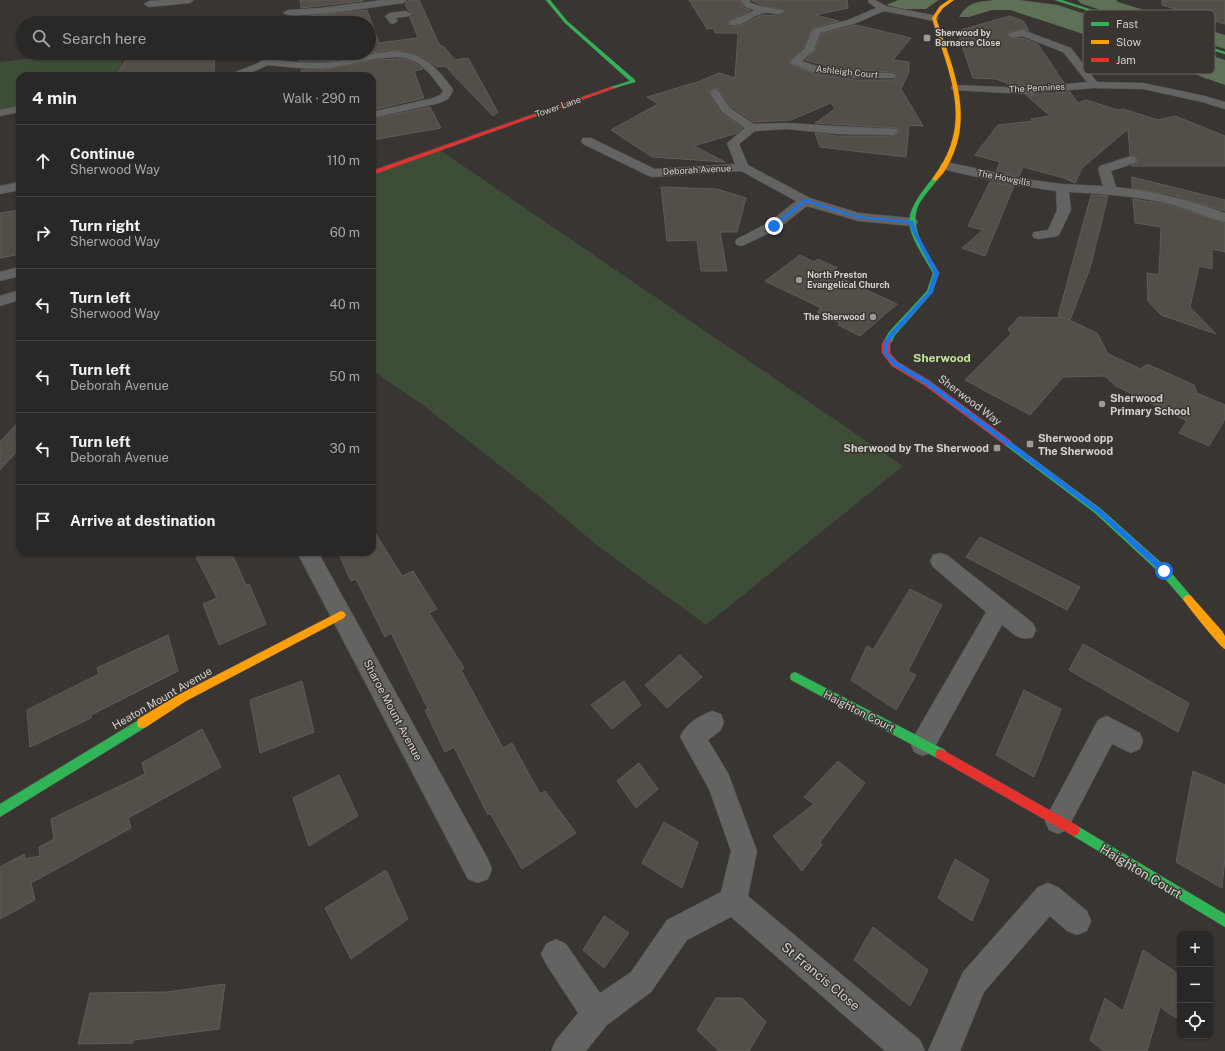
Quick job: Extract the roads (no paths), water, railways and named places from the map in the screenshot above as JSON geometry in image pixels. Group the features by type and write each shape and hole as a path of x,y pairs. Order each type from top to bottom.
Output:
{"street":[{"path":"149,4 190,0"},
{"path":"287,16 294,0"},
{"path":"288,13 320,11 403,0"},
{"name":"Tower Lane","path":"376,172 633,81 566,22 548,0"},
{"path":"745,0 748,5 763,10 779,12"},
{"path":"868,0 883,8 934,18"},
{"path":"911,222 913,209 920,197 946,166 959,126 960,102 950,68 938,36 934,18 941,7 952,0"},
{"path":"1057,0 1089,10"},
{"path":"386,2 392,19 406,14"},
{"name":"Ashleigh Court","path":"883,8 852,22 816,31 809,50 795,62 815,70 855,75 890,76"},
{"path":"734,23 763,10"},
{"path":"1013,36 1022,33 1067,50 1083,70"},
{"path":"1215,50 1225,53"},
{"path":"376,56 408,55 422,61 447,88 448,91 444,97 436,101 376,114"},
{"path":"243,72 269,60"},
{"path":"266,62 309,66 355,60"},
{"path":"1086,74 1094,84"},
{"name":"The Pennines","path":"956,88 1025,91 1094,84 1143,86 1205,99 1225,106"},
{"path":"714,92 726,110 752,128 787,126 836,130 892,130"},
{"path":"0,113 16,110"},
{"name":"Deborah Avenue","path":"743,167 733,143 752,128"},
{"name":"Deborah Avenue","path":"587,141 653,173 743,167 805,201 858,217 911,222"},
{"path":"1111,190 1104,169 1131,160"},
{"name":"The Howgills","path":"946,166 1007,181 1062,188 1111,190 1181,202 1225,218"},
{"path":"0,190 16,187"},
{"path":"1040,235 1053,233 1064,210 1062,188"},
{"path":"742,242 774,226 805,201"},
{"name":"Sherwood Way","path":"911,222 915,233 936,273 930,292 892,334 886,344 886,353 895,364 927,383 1098,511 1164,571 1218,634 1225,645"},
{"path":"0,277 16,272"},
{"path":"0,301 16,296"},
{"name":"Sharoe Mount Avenue","path":"309,556 478,869"},
{"path":"940,561 999,610 1026,630"},
{"path":"923,744 999,610"},
{"name":"Heaton Mount Avenue","path":"0,811 182,698 341,615"},
{"name":"Haighton Court","path":"795,677 923,744 1058,821 1225,921"},
{"path":"567,1051 596,1014 641,982 677,930 733,901 744,851 719,782 692,737 712,722"},
{"path":"1058,821 1107,728 1130,742"},
{"path":"944,1051 973,982 1048,896 1077,921"},
{"name":"St Francis Close","path":"733,901 909,1051"},
{"path":"556,954 596,1014"}],"place":[{"name":"Sherwood by Barnacre Close","path":"927,38"},
{"name":"North Preston Evangelical Church","path":"799,280"},
{"name":"The Sherwood","path":"873,317"},
{"name":"Sherwood Primary School","path":"1102,404"},
{"name":"Sherwood opp The Sherwood","path":"1030,444"},
{"name":"Sherwood by The Sherwood","path":"997,448"}],"district":[{"name":"Sherwood","path":"942,358"}]}
